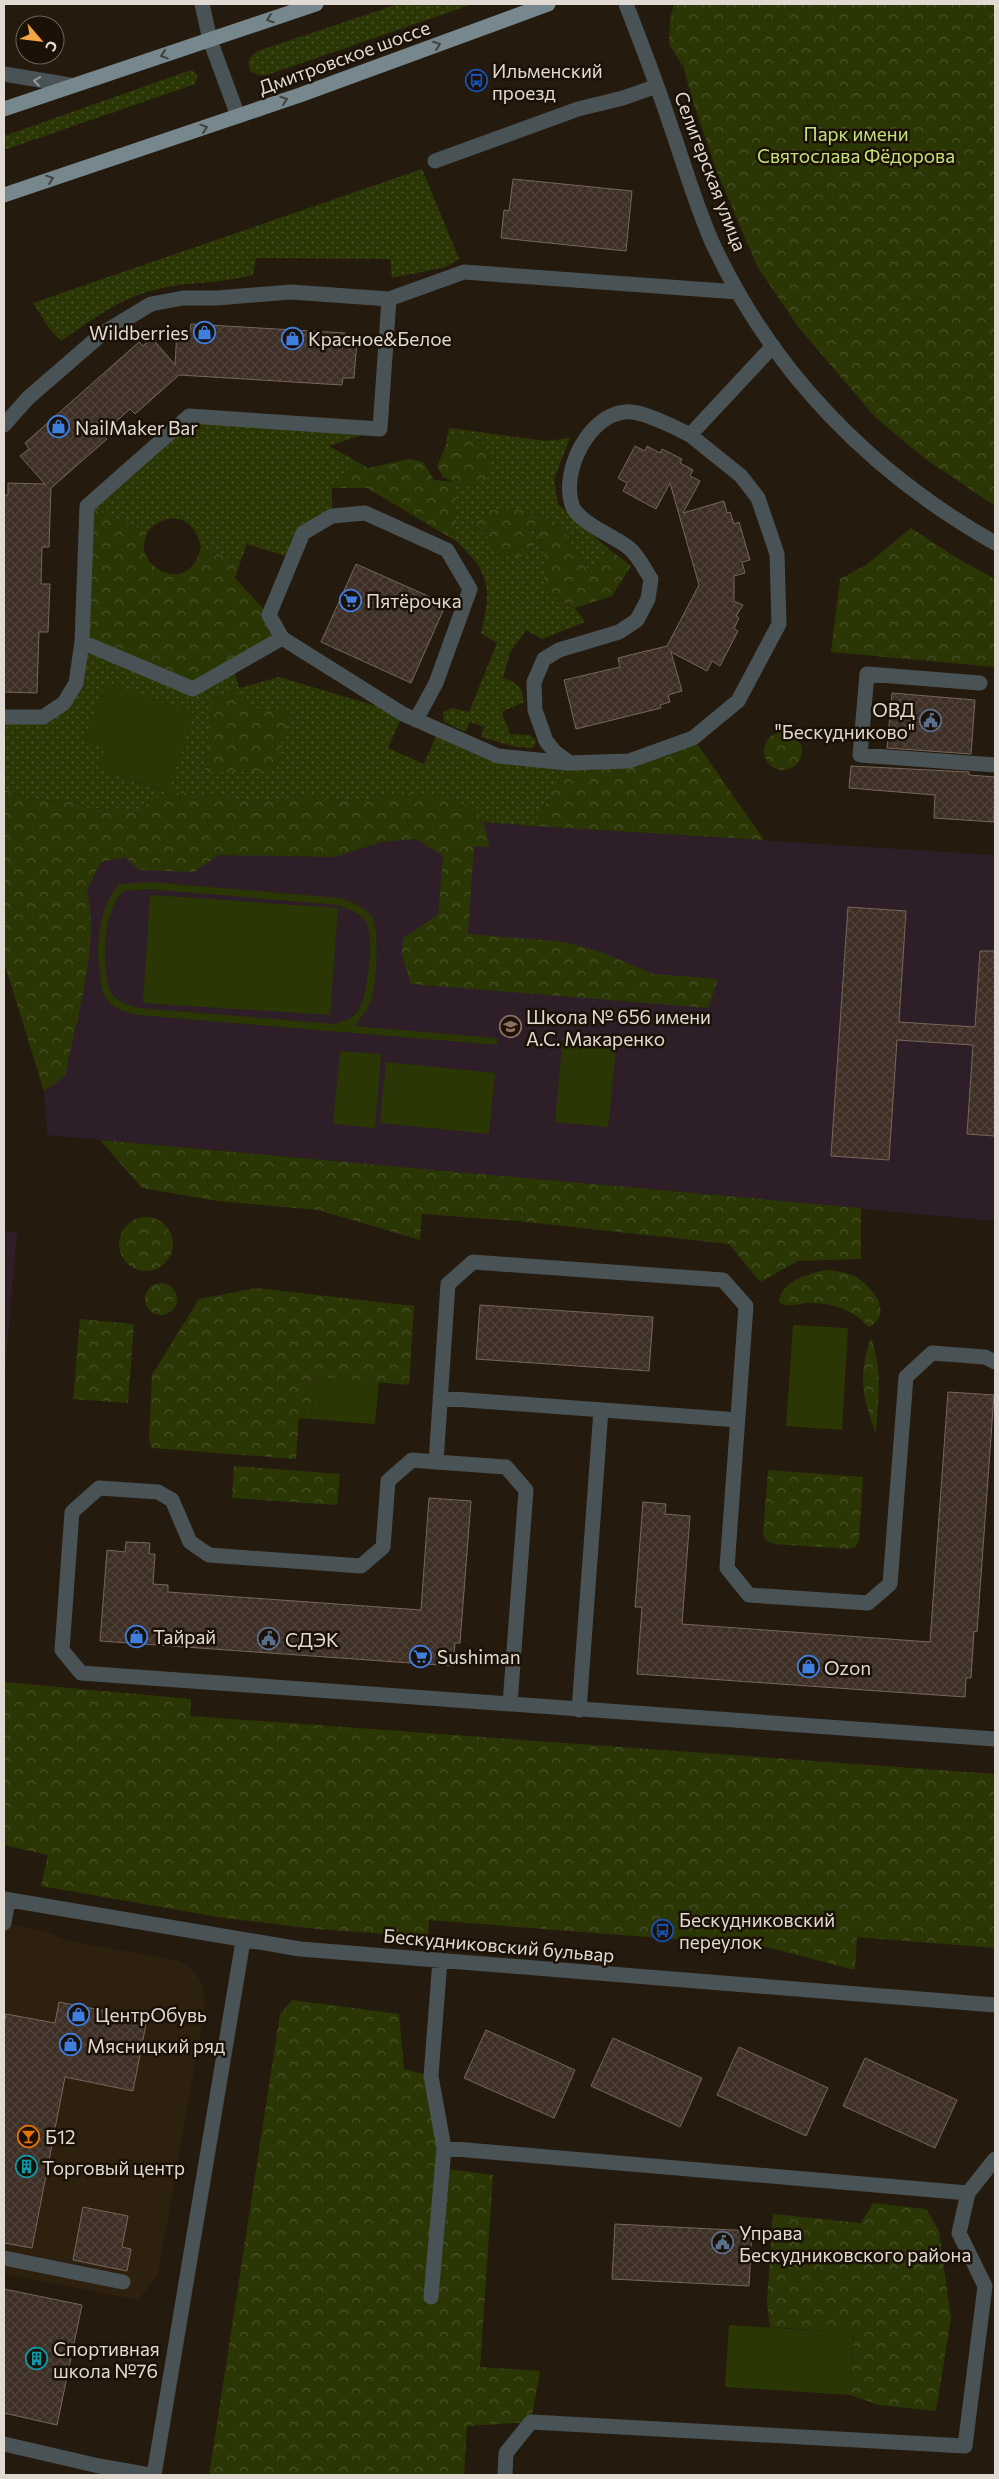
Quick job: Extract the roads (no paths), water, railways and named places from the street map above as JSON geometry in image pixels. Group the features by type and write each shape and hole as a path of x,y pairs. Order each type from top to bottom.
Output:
{"main road":[{"path":"4,109 316,4"},
{"name":"Дмитровское шоссе","path":"4,195 238,116 548,4"}],"street":[{"path":"202,4 210,40 238,116"},
{"name":"Селигерская улица","path":"626,4 712,241 738,292 773,346 821,409 870,455 929,501 995,543"},
{"path":"4,74 70,86"},
{"path":"434,161 578,109 623,98 657,86"},
{"path":"4,425 28,398 103,333 151,304 183,298 217,298 291,292 389,299 464,272 738,292"},
{"path":"4,717 42,717 64,703 76,683 82,642 88,506 189,416 380,428 389,299"},
{"path":"690,434 773,346"},
{"path":"416,720 436,682 470,589 447,550 365,513 332,516 302,533 269,614 282,638 403,714 416,720 498,756 570,763 630,761 693,738 738,701 779,624 777,554 758,498 741,476 690,434 658,419 625,412 604,420 585,438 574,459 569,485 572,506 588,522 630,548 651,579 648,599 637,620 619,632 560,650 544,658 534,682 536,710 546,741 555,752 570,763"},
{"path":"82,642 193,689 282,638"},
{"path":"980,683 866,674 860,755 995,765"},
{"path":"436,1462 448,1284 473,1262 723,1280 746,1306 726,1568 749,1595 868,1603 890,1584 906,1376 932,1354 985,1357 995,1362"},
{"path":"440,1398 738,1420"},
{"path":"579,1710 601,1410"},
{"path":"510,1704 526,1490 506,1467 412,1460 388,1481 383,1547 360,1566 209,1556 190,1542 172,1500 158,1492 99,1488 72,1512 62,1650 81,1673 579,1710 995,1739"},
{"path":"4,1923 6,1899"},
{"name":"Бескудниковский бульвар","path":"6,1899 243,1941 300,1949 995,2005"},
{"path":"4,2444 99,2466 152,2475 243,1941"},
{"path":"431,2297 444,2148 431,2076 440,1960"},
{"path":"444,2148 968,2193"},
{"path":"505,2475 506,2453 531,2422 965,2446 985,2286 959,2233 968,2193 995,2159"},
{"path":"4,2258 123,2282"}],"place":[{"name":"Ильменский проезд","path":"476,81"},
{"name":"Wildberries","path":"205,332"},
{"name":"Красное&Белое","path":"292,338"},
{"name":"NailMaker Bar","path":"59,427"},
{"name":"Пятёрочка","path":"350,600"},
{"name":"ОВД \"Бескудниково\"","path":"931,720"},
{"name":"Школа № 656 имени А.С. Макаренко","path":"510,1027"},
{"name":"Тайрай","path":"137,1636"},
{"name":"СДЭК","path":"269,1639"},
{"name":"Sushiman","path":"421,1656"},
{"name":"Ozon","path":"808,1667"},
{"name":"Бескудниковский переулок","path":"663,1930"},
{"name":"ЦентрОбувь","path":"79,2014"},
{"name":"Мясницкий ряд","path":"71,2045"},
{"name":"Б12","path":"29,2136"},
{"name":"Торговый центр","path":"26,2167"},
{"name":"Управа Бескудниковского района","path":"723,2243"},
{"name":"Спортивная школа №76","path":"37,2359"}],"park label":[{"name":"Парк имени Святослава Фёдорова","path":"856,144"}]}
